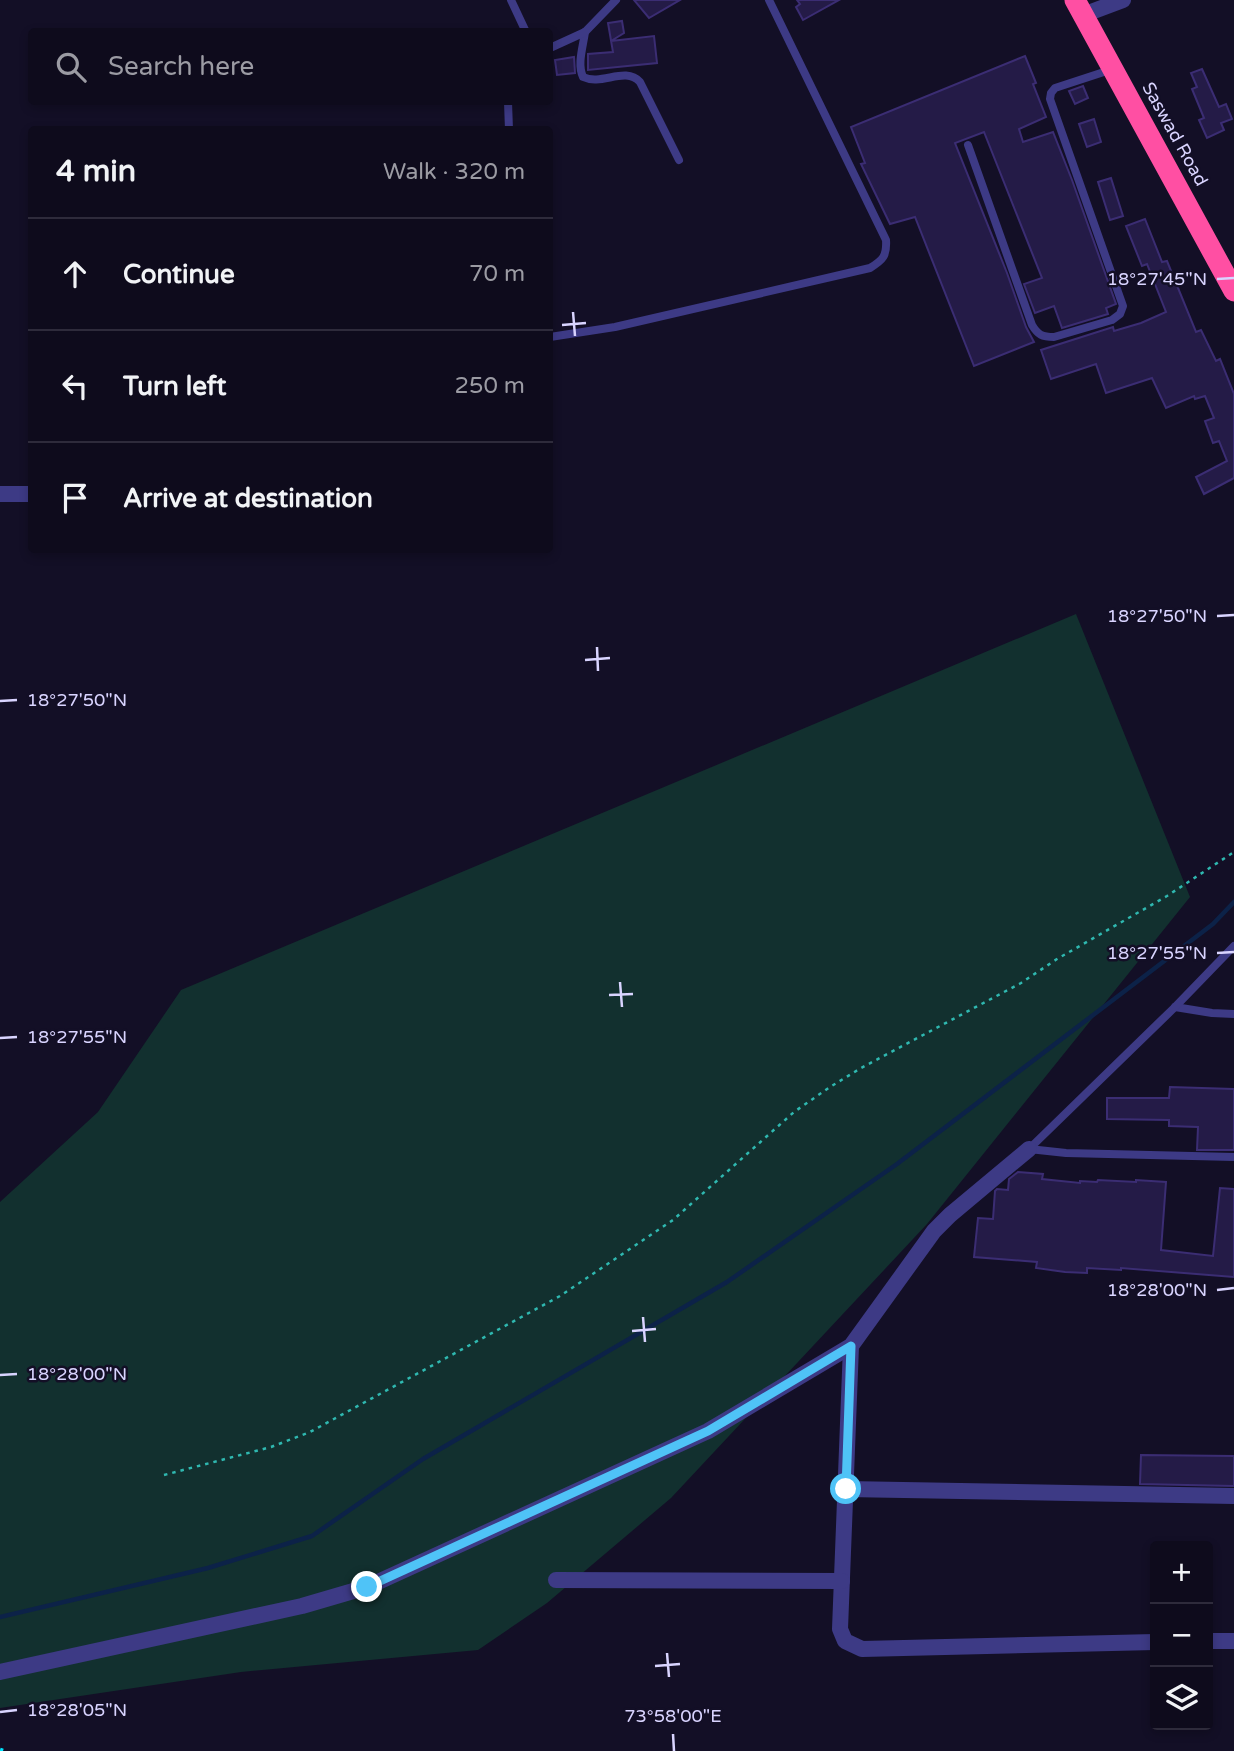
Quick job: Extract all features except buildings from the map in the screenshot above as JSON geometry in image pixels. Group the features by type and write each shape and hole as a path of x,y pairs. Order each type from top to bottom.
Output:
{"highway":[{"name":"Saswad Road","path":"1079,7 1234,291"}],"street":[{"path":"1079,7 1124,0"},
{"path":"0,494 28,495"},
{"path":"0,1672 302,1606 367,1587 708,1431 851,1346 934,1231 1029,1149"},
{"path":"851,1346 840,1629 845,1641 862,1649 1150,1642"},
{"path":"846,1489 1234,1496"},
{"path":"556,1580 842,1581"},
{"path":"1213,1641 1234,1641"}],"lane":[{"path":"511,0 524,28"},
{"path":"553,47 585,33 616,0"},
{"path":"553,337 615,327 870,268 880,261 886,252 886,240 769,0"},
{"path":"585,33 580,64 583,77 595,81 635,76 679,160"},
{"path":"968,145 1037,334 1054,337 1112,320 1120,314 1123,306 1050,99 1055,88 1113,69"},
{"path":"508,105 509,126"},
{"path":"1029,1149 1234,946"},
{"path":"1175,1007 1234,1014"},
{"path":"1029,1149 1066,1153 1234,1157"}],"path":[{"path":"164,1475 271,1447 310,1433 560,1296 673,1220 794,1112 830,1087 1021,983 1057,959 1167,897 1234,852"}],"green space":[{"path":"1076,614 1190,897 927,1224 671,1498 547,1603 478,1650 241,1672 0,1708 0,1202 98,1112 181,990"}],"waterway":[{"path":"0,1617 208,1568 312,1536 423,1459 727,1282 897,1164 1213,924 1234,902"}],"route":[{"path":"367,1587 708,1431 851,1346 846,1489"}]}
